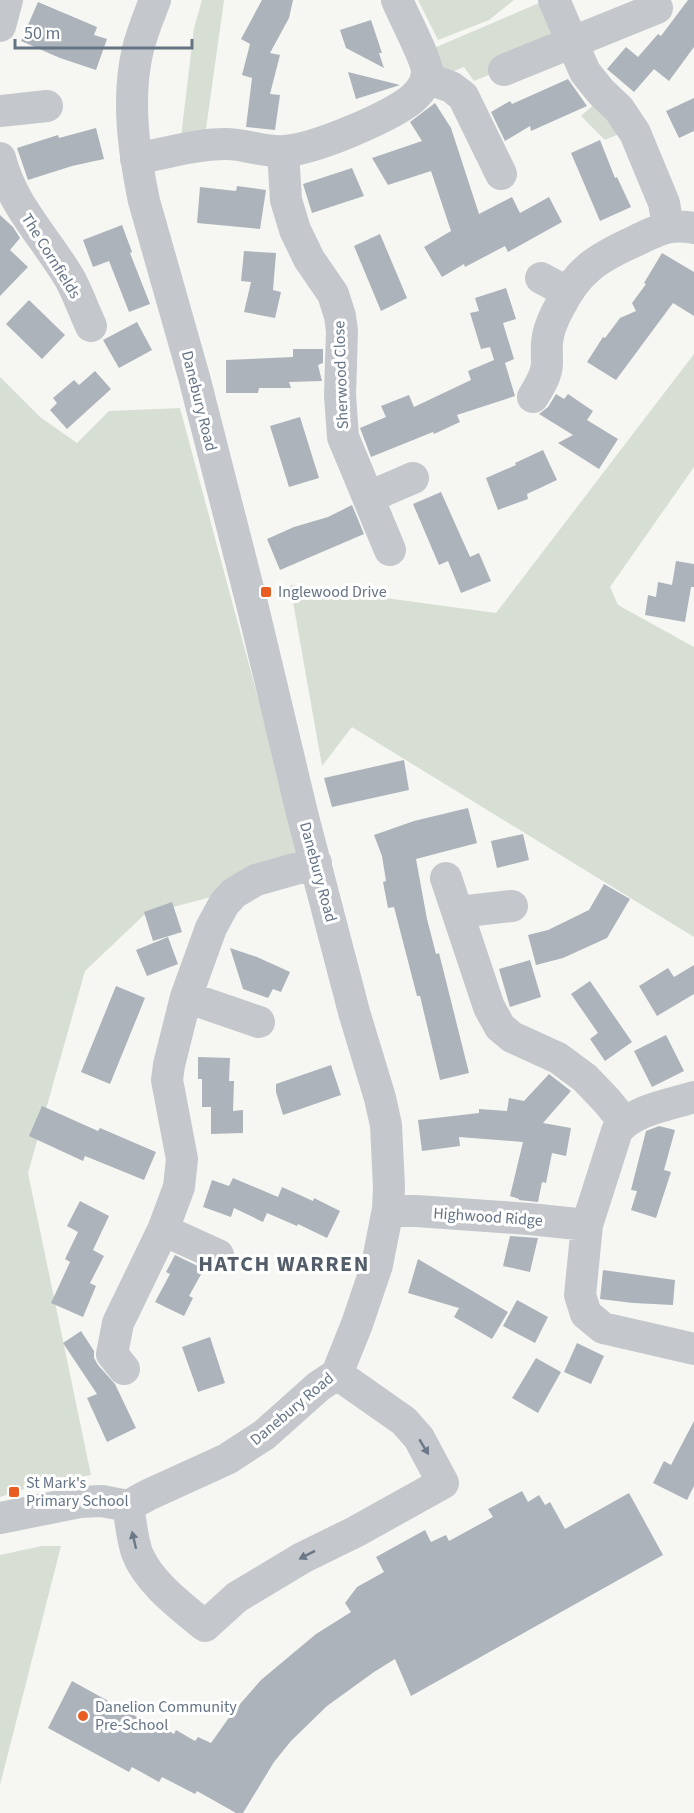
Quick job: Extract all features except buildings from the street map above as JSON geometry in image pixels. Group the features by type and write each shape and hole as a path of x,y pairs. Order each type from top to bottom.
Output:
{"street":[{"name":"Danebury Road","path":"128,1506 227,1459 264,1435 319,1386 337,1374 377,1266 388,1209 389,1168 386,1125 354,1012 283,737 253,608 194,377 144,201 136,159 132,112 138,49 155,0"},
{"path":"136,159 189,148 226,144 283,152 311,146 384,115 412,98 424,86 426,66 397,0"},
{"path":"533,397 543,380 547,365 546,348 554,285 598,259 681,227 664,204 635,134 619,109 585,72 554,0"},
{"path":"504,70 657,8"},
{"path":"426,78 451,87 463,96 501,174"},
{"path":"0,111 47,106"},
{"name":"Sherwood Close","path":"283,152 286,200 295,230 309,259 333,294 339,310 342,331 340,395 343,437 390,550"},
{"name":"The Cornfields","path":"3,178 70,280 91,326"},
{"path":"369,497 413,478"},
{"path":"124,1369 112,1354 118,1323 176,1198 181,1173 180,1145 167,1080 186,997 214,921 234,893 256,880 316,863"},
{"path":"446,878 489,1007 500,1027 512,1037 558,1058 585,1078 624,1122"},
{"path":"458,912 513,906"},
{"path":"186,997 259,1022"},
{"path":"694,1097 639,1115 624,1122 617,1131 587,1225 580,1295 586,1314 603,1328 694,1349"},
{"name":"Highwood Ridge","path":"388,1209 587,1225"},
{"path":"163,1230 218,1255"},
{"path":"0,1518 80,1502 102,1500 128,1506 138,1554 147,1571 205,1626 237,1597 255,1586 302,1558 355,1532 443,1483 419,1438 404,1421 337,1374"}],"shaded area":[{"path":"202,0 224,0 205,136 181,137 194,28"},
{"path":"418,0 514,0 489,20 438,40"},
{"path":"546,0 567,43 474,81 464,67 439,77 427,51"},
{"path":"598,101 619,134 605,140 581,116"},
{"path":"694,354 694,467 610,587 618,605 694,647 694,937 352,727 322,766 290,585 496,613"},
{"path":"0,377 40,417 77,443 109,411 180,408 301,858 218,895 144,915 85,971 28,1173 91,1475 35,1485 0,1497"},
{"path":"42,1546 61,1546 0,1785 0,1555"}],"place":[{"name":"Inglewood Drive","path":"266,592"},
{"name":"St Mark's Primary School","path":"14,1492"},
{"name":"Danelion Community Pre-School","path":"83,1716"}],"district":[{"name":"HATCH WARREN","path":"284,1264"}]}
